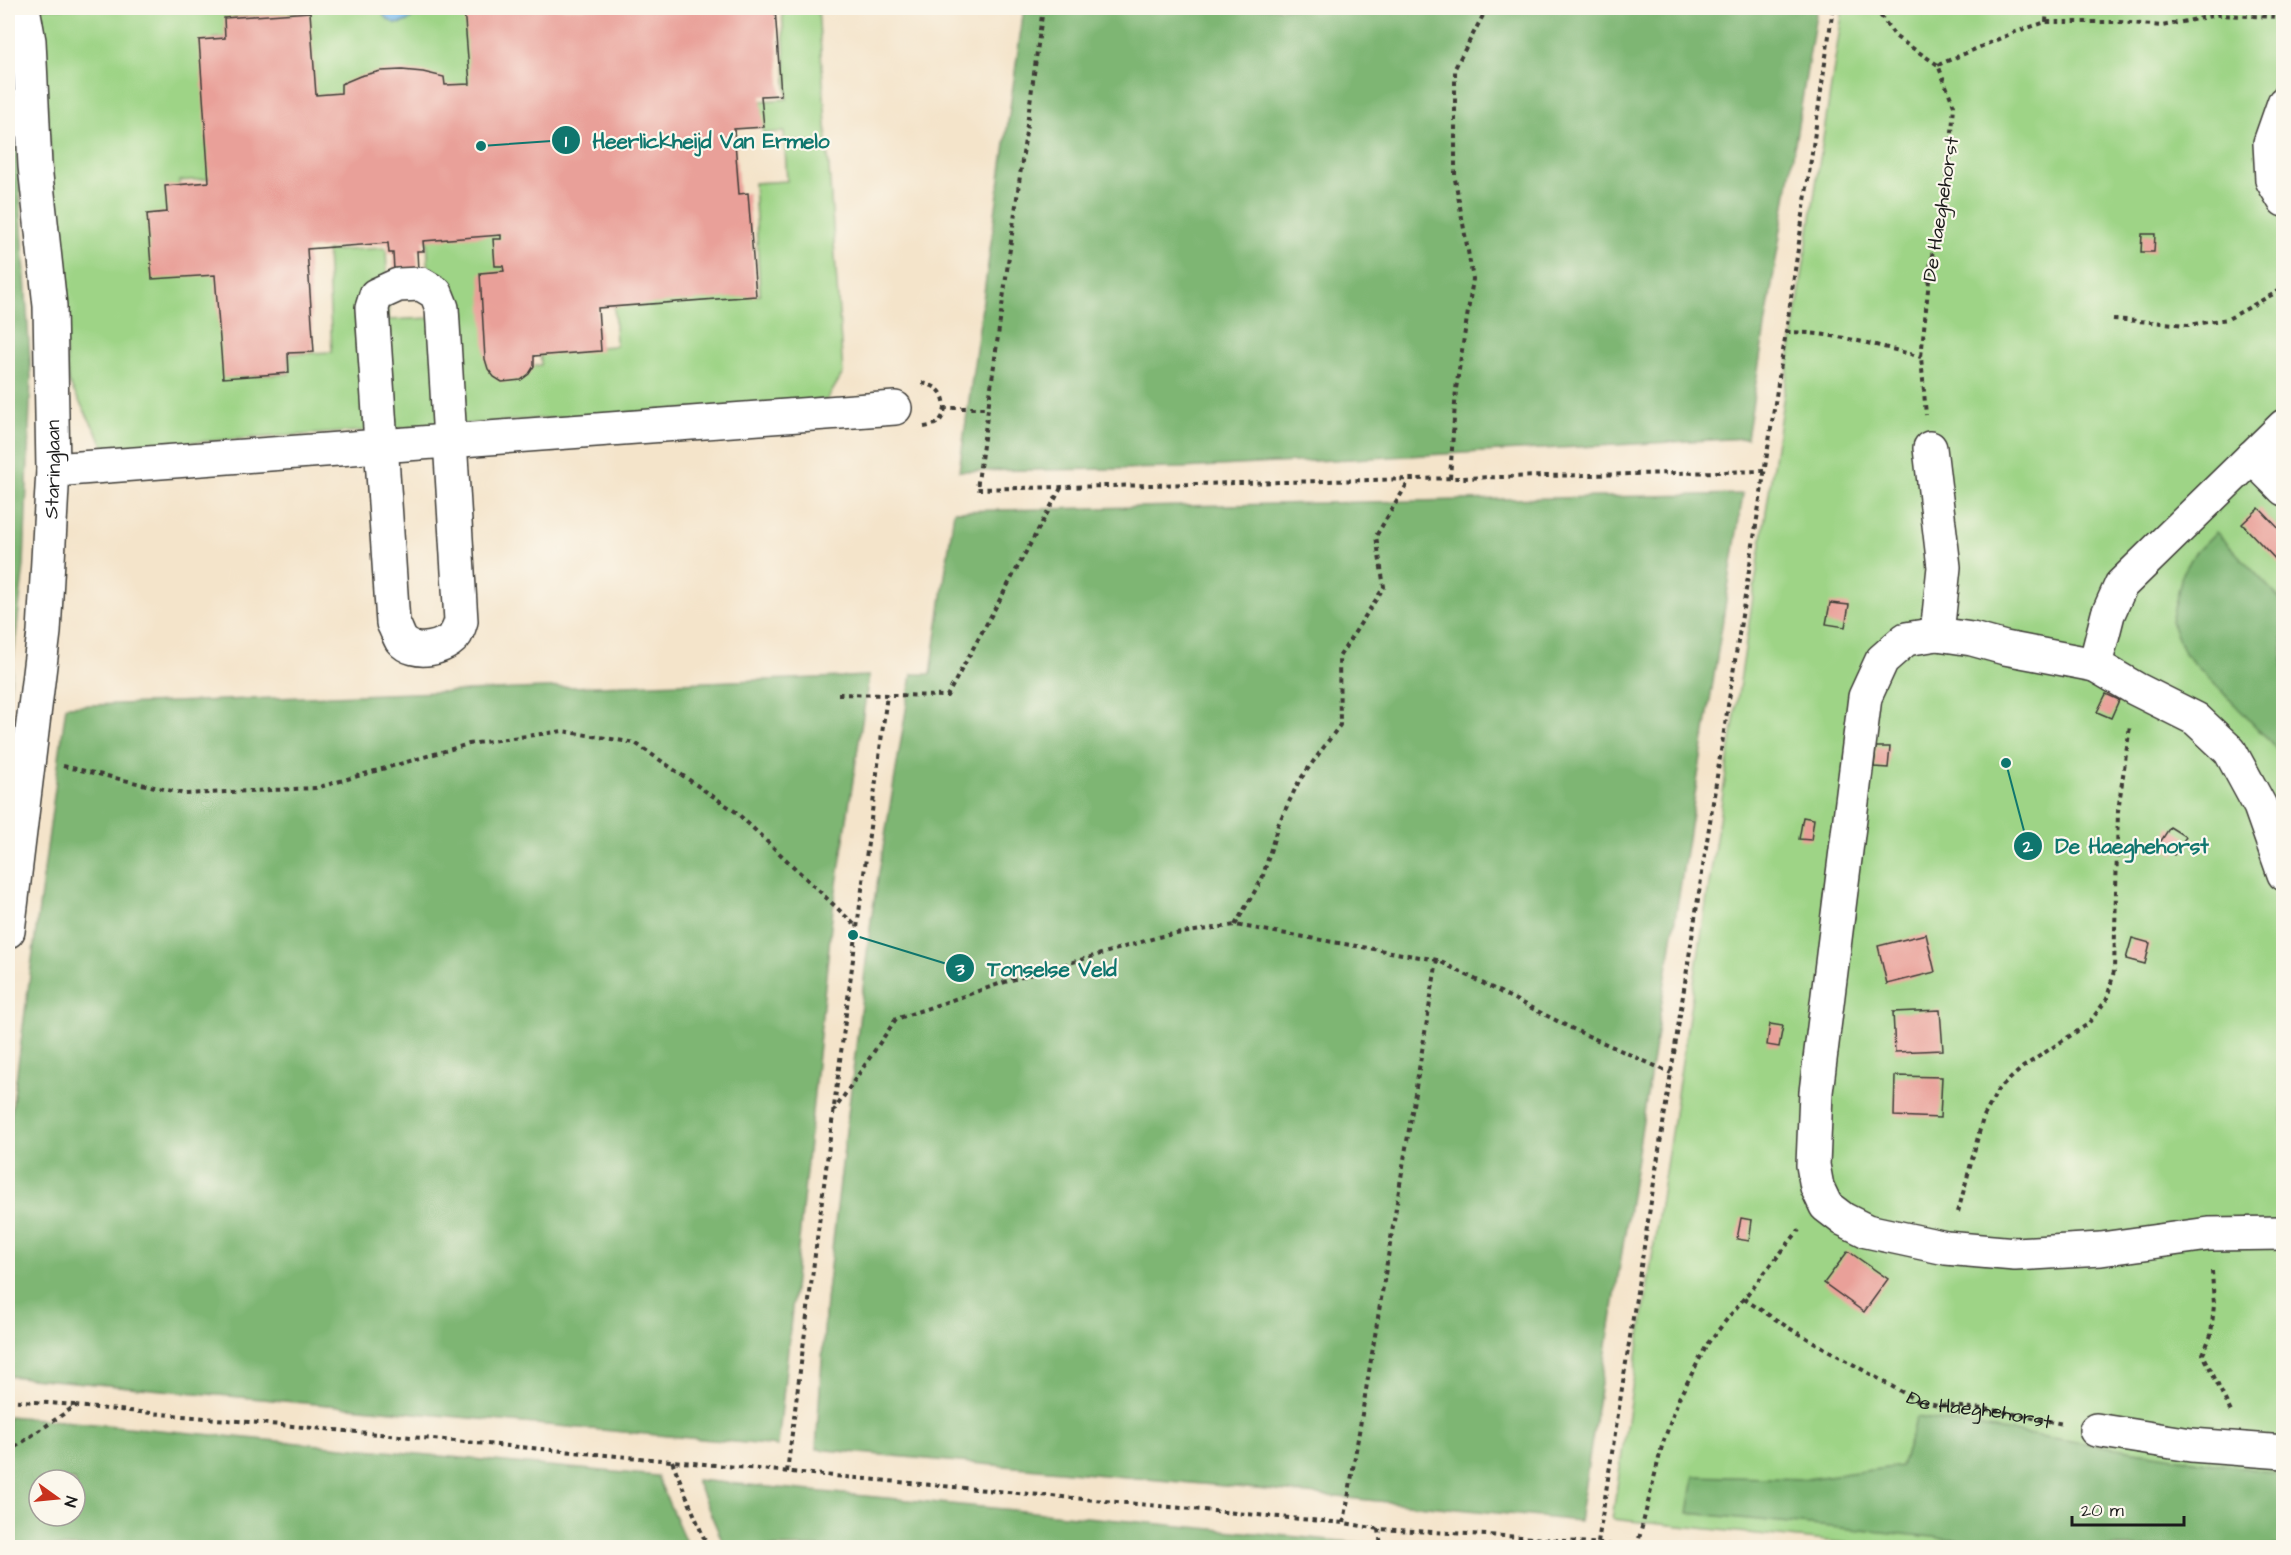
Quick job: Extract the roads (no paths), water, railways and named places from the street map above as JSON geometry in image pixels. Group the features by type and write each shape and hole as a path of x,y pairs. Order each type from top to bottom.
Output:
{"street":[{"name":"Staringlaan","path":"8,931 44,632 53,470 50,306 35,166 29,41 22,8"},
{"path":"2283,103 2270,143 2272,180 2283,200"},
{"path":"421,284 436,293 442,308 461,621 456,635 444,644 428,650 412,647 402,641 393,623 380,446 372,308 376,295 398,285 421,284"},
{"path":"53,470 450,441 903,396"},
{"path":"2095,665 2108,614 2121,585 2283,426"},
{"path":"1930,448 1944,567 1937,634"},
{"path":"2252,457 2283,489"},
{"path":"2283,874 2260,806 2230,751 2196,719 2136,689 2095,665 2005,648 1972,639 1937,634 1906,639 1882,660 1865,697 1816,1092 1813,1165 1817,1187 1826,1206 1843,1219 1867,1231 1946,1248 2015,1254 2101,1249 2209,1234 2283,1233"},
{"path":"2096,1430 2191,1444 2283,1452"}],"water":[{"path":"383,8 413,8 411,19 400,24 394,23 384,16"}],"place":[{"name":"Heerlickheijd Van Ermelo","path":"481,146"},
{"name":"De Haeghehorst","path":"2006,763"},
{"name":"Tonselse Veld","path":"853,935"}]}
